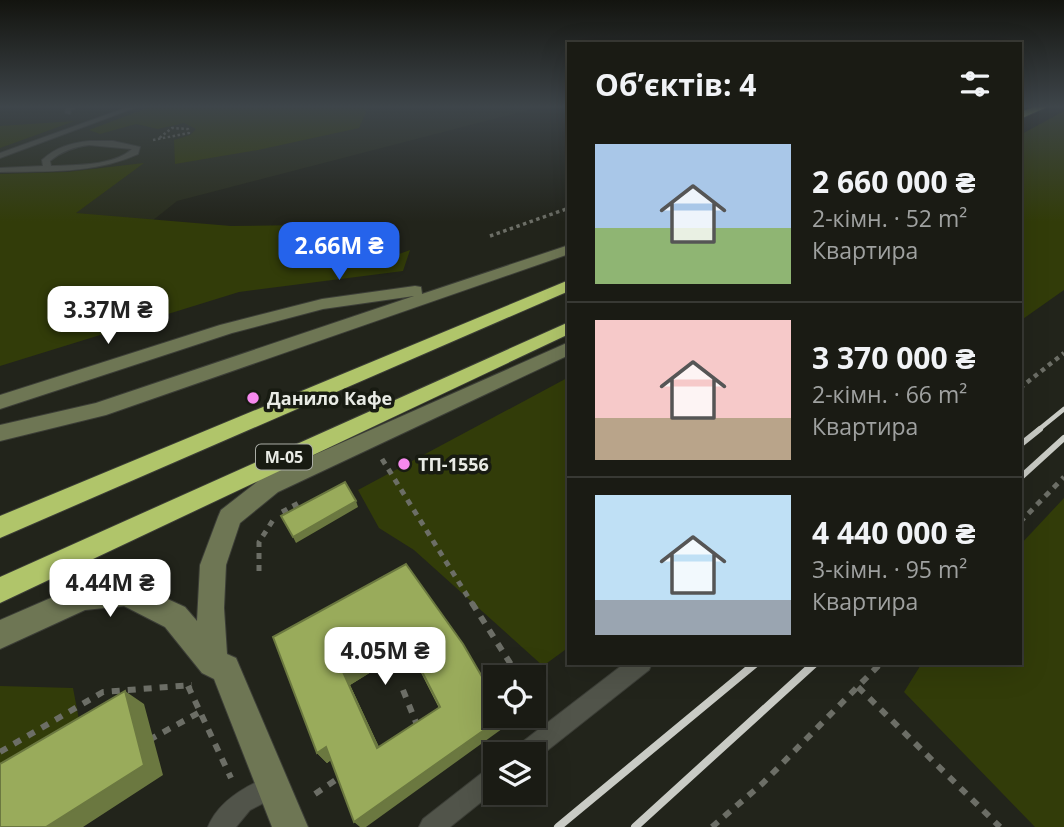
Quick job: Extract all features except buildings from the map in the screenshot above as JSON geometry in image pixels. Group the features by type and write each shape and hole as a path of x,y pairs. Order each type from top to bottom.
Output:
{"highway":[{"name":"М-05","path":"0,527 567,286"},
{"name":"М-05","path":"0,590 567,328"}],"street":[{"path":"0,433 99,410 567,250"},
{"path":"0,402 226,329 322,304 462,285"},
{"path":"226,329 237,338 235,352 228,365"},
{"path":"290,827 219,665 210,608 213,565 230,517 270,485 567,349"},
{"path":"48,423 37,418 35,406 53,385"},
{"path":"0,635 83,597 126,593 174,617 219,665"}],"lane":[{"path":"0,156 29,146"},
{"path":"47,167 46,160 54,153 84,146"},
{"path":"0,170 104,164 135,152 136,147 128,146"},
{"path":"540,742 639,665"},
{"path":"220,827 242,802 273,786"},
{"path":"431,827 483,786"}],"path":[{"path":"490,236 567,209"},
{"path":"1022,386 1064,353"},
{"path":"370,466 393,454"},
{"path":"381,460 511,665"},
{"path":"1022,520 1064,477"},
{"path":"259,570 259,542 276,515 311,496"},
{"path":"0,752 103,692 188,687 219,665"},
{"path":"712,827 763,783 879,665"},
{"path":"188,687 242,802"},
{"path":"858,687 1000,827"},
{"path":"404,690 417,725 406,733"},
{"path":"145,742 200,712"},
{"path":"315,794 349,771"}],"shaded area":[{"path":"0,146 391,146 177,201 0,343"}],"green space":[{"path":"174,146 278,146 258,150 175,164"},
{"path":"1022,146 1064,146 1064,290 1022,320"},
{"path":"144,163 76,213 231,226 369,224 344,246 364,267 410,250 403,271 239,292 0,366 0,174 67,172"},
{"path":"567,378 567,648 542,665 414,550 379,528 358,490"},
{"path":"1064,498 1064,827 1035,827 904,692 921,665 1022,665 1022,543"},
{"path":"0,686 73,688 80,725 0,774"}],"railway":[{"path":"1037,431 1064,409"},
{"path":"1022,443 1040,429"},
{"path":"1022,476 1064,438"},
{"path":"558,827 754,665"},
{"path":"635,827 813,665"}],"place":[{"name":"Данило Кафе","path":"253,398"},
{"name":"ТП-1556","path":"404,464"}]}
